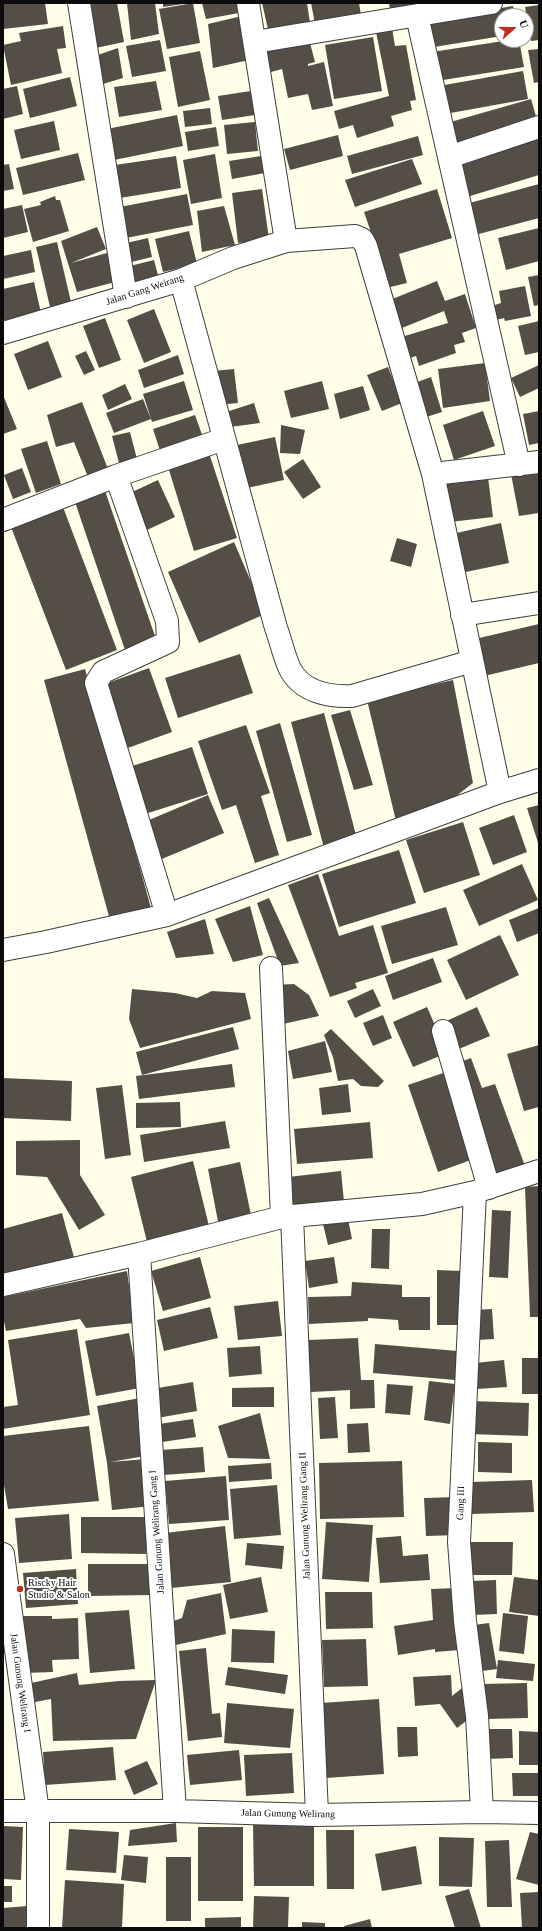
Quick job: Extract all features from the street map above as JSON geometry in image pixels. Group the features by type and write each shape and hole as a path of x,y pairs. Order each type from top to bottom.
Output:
{"street":[{"path":"79,3 126,297"},
{"path":"248,3 286,241"},
{"path":"255,42 382,12 417,16 491,3"},
{"path":"417,16 449,157 529,463 433,474 500,792"},
{"path":"449,157 539,127"},
{"name":"Jalan Gang Weirang","path":"3,333 181,280 233,258 286,241 355,236 362,239 368,254 433,474"},
{"path":"181,280 276,628 290,670 302,683 317,693 334,697 352,696 472,661"},
{"path":"3,520 116,476 224,439"},
{"path":"116,476 167,621 168,642 103,672 96,683 168,914"},
{"path":"462,615 539,603"},
{"path":"3,950 46,942 168,914 500,792 539,780"},
{"name":"Jalan Gunung Welirang Gang II","path":"271,968 287,1216 317,1815"},
{"name":"Gang III","path":"443,1031 482,1190 459,1542 465,1621 477,1716 482,1812"},
{"path":"3,1285 139,1254 287,1216 422,1204 482,1190 539,1171"},
{"name":"Jalan Gunung Welirang Gang I","path":"139,1254 175,1811"},
{"name":"Jalan Gunung Welirang I","path":"3,1554 38,1812"},
{"name":"Jalan Gunung Welirang","path":"3,1811 175,1811 317,1815 482,1812 539,1813"},
{"path":"38,1812 38,1928"}],"building":[{"path":"3,3 45,3 48,24 3,29"},
{"path":"83,3 117,3 124,42 91,49"},
{"path":"127,3 155,3 159,34 131,40"},
{"path":"163,3 183,3 183,4 163,7"},
{"path":"193,3 200,43 167,49 159,9"},
{"path":"202,3 238,3 239,13 206,19"},
{"path":"262,3 307,3 311,30 270,38"},
{"path":"311,3 359,3 361,15 315,24"},
{"path":"389,3 417,3 417,7 390,10"},
{"path":"539,5 539,40 534,41 534,8 525,7"},
{"path":"513,6 513,8 501,8"},
{"path":"494,9 494,37 428,48 424,21"},
{"path":"242,16 249,60 213,68 208,24"},
{"path":"63,26 66,48 57,49 62,73 11,85 3,45 21,41 19,33"},
{"path":"392,28 395,46 406,45 416,100 410,101 412,110 391,116 394,126 357,138 353,125 339,129 334,111 389,96 376,32"},
{"path":"373,37 382,91 334,99 325,45"},
{"path":"309,39 315,62 308,64 308,66 324,62 333,106 312,110 308,94 288,98 282,69 271,72 266,49"},
{"path":"160,40 166,71 132,77 126,46"},
{"path":"494,42 494,48 520,48 524,67 437,81 432,52"},
{"path":"118,48 123,78 96,86 92,57"},
{"path":"539,49 539,82 534,83 528,50"},
{"path":"200,51 210,100 178,107 169,57"},
{"path":"523,71 528,99 445,114 439,86"},
{"path":"70,77 77,106 30,118 23,89"},
{"path":"156,81 162,110 119,117 114,87"},
{"path":"17,86 23,114 3,119 3,89"},
{"path":"251,91 255,115 222,120 218,96"},
{"path":"531,99 538,123 453,146 447,123"},
{"path":"210,108 212,124 185,127 183,111"},
{"path":"177,115 183,146 114,160 107,129"},
{"path":"54,121 60,150 21,159 14,130"},
{"path":"255,122 258,151 227,154 224,125"},
{"path":"216,127 219,146 188,151 185,132"},
{"path":"338,135 343,156 290,170 284,149"},
{"path":"418,136 423,155 352,174 347,156"},
{"path":"539,138 539,175 467,197 457,163"},
{"path":"78,153 85,180 23,195 16,168"},
{"path":"215,154 222,198 191,204 183,160"},
{"path":"176,156 181,188 120,198 115,165"},
{"path":"261,156 265,173 232,179 229,161"},
{"path":"412,159 422,184 355,207 345,180"},
{"path":"9,164 14,189 3,191 3,165"},
{"path":"539,184 539,218 475,235 466,204"},
{"path":"262,189 269,239 238,243 232,193"},
{"path":"437,189 452,238 399,254 407,283 382,289 377,250 364,212"},
{"path":"187,194 193,225 126,238 120,207"},
{"path":"55,196 56,200 60,200 69,231 33,242 24,209 41,205 40,202"},
{"path":"22,205 28,232 3,238 3,209"},
{"path":"224,206 235,245 202,252 197,211"},
{"path":"97,227 106,249 71,263 107,253 115,282 77,292 61,241"},
{"path":"539,228 539,261 506,270 498,238"},
{"path":"189,231 197,264 163,272 155,239"},
{"path":"148,238 152,257 127,263 122,244"},
{"path":"57,242 71,302 50,307 36,247"},
{"path":"31,250 35,272 3,279 3,256"},
{"path":"154,260 160,283 136,289 130,266"},
{"path":"539,275 539,305 534,306 528,277"},
{"path":"437,281 445,301 465,294 476,328 462,333 465,342 454,345 456,353 419,366 416,356 404,360 398,338 448,323 444,311 397,330 385,302"},
{"path":"34,282 41,313 3,322 3,289"},
{"path":"525,286 531,316 505,321 504,318 496,320 492,306 501,303 499,291"},
{"path":"154,309 171,352 144,363 127,320"},
{"path":"105,318 121,360 99,368 83,326"},
{"path":"539,321 539,352 525,355 518,326"},
{"path":"48,341 62,377 28,390 14,354"},
{"path":"86,351 95,370 84,375 75,356"},
{"path":"178,355 184,374 144,388 138,370"},
{"path":"485,363 490,401 443,408 438,369"},
{"path":"539,365 539,388 520,397 511,378"},
{"path":"388,367 402,403 382,411 367,375"},
{"path":"234,369 238,403 217,405 213,371"},
{"path":"431,377 442,412 420,419 409,385"},
{"path":"184,381 193,410 152,422 143,394"},
{"path":"322,381 329,409 291,418 284,391"},
{"path":"125,384 132,399 108,410 102,395"},
{"path":"363,386 370,410 340,419 334,394"},
{"path":"3,395 17,429 3,434"},
{"path":"143,399 151,419 114,433 106,413"},
{"path":"82,402 108,469 88,477 74,442 56,447 47,415"},
{"path":"254,403 260,423 230,427 223,413"},
{"path":"483,411 495,446 454,460 443,425"},
{"path":"539,411 539,443 529,445 523,414"},
{"path":"195,415 205,443 162,457 153,429"},
{"path":"281,425 305,430 300,454 280,453"},
{"path":"130,432 138,463 120,467 112,436"},
{"path":"275,437 284,480 247,488 237,445"},
{"path":"47,441 61,484 36,493 21,449"},
{"path":"209,453 237,538 194,551 169,470"},
{"path":"303,459 321,487 303,499 284,472"},
{"path":"22,468 31,492 13,499 4,475"},
{"path":"539,468 539,513 519,516 511,474"},
{"path":"488,477 493,517 450,522 445,482"},
{"path":"158,480 175,517 147,530 130,493"},
{"path":"103,485 156,639 125,650 73,496"},
{"path":"63,507 117,650 66,670 11,527"},
{"path":"501,523 509,563 461,573 452,534"},
{"path":"397,538 417,544 411,567 390,561"},
{"path":"234,542 265,614 199,643 168,572"},
{"path":"539,624 539,663 484,676 475,639"},
{"path":"240,654 253,693 178,718 165,678"},
{"path":"149,668 172,732 125,749 102,685"},
{"path":"85,669 151,908 110,920 44,680"},
{"path":"453,680 473,783 447,803 396,821 367,700"},
{"path":"350,710 373,785 354,790 331,715"},
{"path":"324,713 357,839 324,848 291,722"},
{"path":"280,723 312,835 287,842 256,731"},
{"path":"246,725 270,793 261,796 279,855 255,863 236,805 222,810 198,741"},
{"path":"192,747 208,794 145,814 129,767"},
{"path":"208,795 224,833 157,861 142,823"},
{"path":"539,805 539,846 527,808"},
{"path":"514,815 527,852 493,865 479,828"},
{"path":"463,822 480,875 424,893 406,840"},
{"path":"399,850 416,903 339,927 322,874"},
{"path":"522,864 538,900 479,926 463,890"},
{"path":"318,874 339,936 373,925 388,973 355,983 357,988 330,997 288,885"},
{"path":"269,898 299,963 280,966 257,903"},
{"path":"250,906 263,955 233,962 215,919"},
{"path":"446,907 458,945 392,964 381,926"},
{"path":"539,908 539,933 517,942 509,920"},
{"path":"205,919 214,954 176,958 167,932"},
{"path":"500,935 519,975 466,1000 447,960"},
{"path":"433,958 442,982 393,1000 385,976"},
{"path":"294,984 309,995 319,1016 283,1024 273,985"},
{"path":"132,989 175,993 197,998 212,991 245,993 251,1019 140,1048 129,1019"},
{"path":"373,989 381,1006 355,1018 347,1001"},
{"path":"427,1007 447,1053 413,1067 393,1022"},
{"path":"477,1007 490,1036 454,1051 442,1023"},
{"path":"383,1015 392,1038 373,1046 363,1023"},
{"path":"233,1027 239,1049 142,1075 136,1052"},
{"path":"331,1029 384,1081 378,1087 361,1086 353,1079 338,1081 333,1057 324,1035"},
{"path":"325,1041 332,1072 293,1079 288,1051"},
{"path":"539,1045 539,1107 524,1111 507,1054"},
{"path":"471,1058 482,1088 495,1084 525,1166 496,1176 457,1063"},
{"path":"232,1064 235,1087 139,1099 136,1076"},
{"path":"449,1071 479,1157 438,1172 408,1085"},
{"path":"3,1078 72,1081 71,1121 3,1118"},
{"path":"348,1084 351,1112 322,1115 319,1088"},
{"path":"122,1085 131,1155 105,1159 96,1088"},
{"path":"180,1102 181,1127 136,1128 136,1103"},
{"path":"225,1121 230,1148 144,1162 140,1135"},
{"path":"370,1122 373,1158 297,1164 294,1129"},
{"path":"80,1140 80,1175 105,1215 79,1230 47,1177 16,1175 16,1141"},
{"path":"193,1161 209,1226 147,1242 131,1177"},
{"path":"240,1162 252,1220 219,1227 208,1169"},
{"path":"341,1171 344,1202 291,1208 288,1177"},
{"path":"539,1186 539,1317 530,1317 525,1187"},
{"path":"492,1210 511,1211 508,1278 489,1277"},
{"path":"62,1213 75,1261 3,1280 3,1229"},
{"path":"348,1219 352,1239 328,1245 323,1224"},
{"path":"372,1229 390,1229 389,1269 371,1268"},
{"path":"200,1257 211,1298 163,1311 151,1271"},
{"path":"334,1257 338,1283 309,1288 305,1261"},
{"path":"437,1270 462,1271 462,1325 437,1325"},
{"path":"127,1271 134,1323 86,1328 80,1319 6,1331 3,1317 3,1297"},
{"path":"352,1282 402,1285 402,1297 430,1297 430,1330 399,1330 398,1320 368,1318 368,1321 309,1324 308,1297 351,1296"},
{"path":"278,1301 282,1336 238,1340 234,1306"},
{"path":"210,1307 218,1338 164,1351 157,1320"},
{"path":"492,1309 494,1339 476,1340 474,1310"},
{"path":"77,1329 90,1415 3,1429 3,1407 18,1405 8,1340"},
{"path":"129,1333 140,1388 96,1396 85,1341"},
{"path":"358,1338 361,1380 374,1380 375,1408 350,1409 350,1390 311,1392 308,1340"},
{"path":"375,1344 458,1351 455,1380 373,1373"},
{"path":"260,1346 262,1374 229,1377 227,1348"},
{"path":"522,1358 539,1358 539,1394 522,1394"},
{"path":"504,1360 507,1387 477,1389 475,1363"},
{"path":"429,1381 455,1384 450,1424 424,1420"},
{"path":"193,1382 197,1411 157,1418 152,1389"},
{"path":"387,1384 413,1386 410,1415 385,1413"},
{"path":"274,1387 274,1407 232,1407 232,1388"},
{"path":"335,1397 338,1438 320,1439 318,1398"},
{"path":"140,1398 151,1455 110,1462 147,1459 152,1506 112,1510 107,1463 97,1406"},
{"path":"470,1401 529,1403 528,1436 469,1434"},
{"path":"260,1413 270,1459 228,1458 218,1426"},
{"path":"193,1419 196,1437 162,1442 159,1424"},
{"path":"368,1423 370,1452 348,1453 347,1424"},
{"path":"89,1426 99,1501 8,1509 3,1479 3,1436"},
{"path":"478,1442 512,1443 512,1473 478,1472"},
{"path":"203,1447 205,1472 163,1475 161,1450"},
{"path":"402,1461 404,1517 320,1519 319,1463"},
{"path":"271,1463 272,1479 229,1482 228,1466"},
{"path":"226,1476 229,1520 169,1524 165,1481"},
{"path":"532,1480 534,1512 472,1514 471,1482"},
{"path":"277,1485 281,1535 234,1539 230,1489"},
{"path":"457,1497 459,1535 426,1536 424,1498"},
{"path":"69,1514 72,1559 19,1563 15,1518"},
{"path":"81,1517 146,1517 146,1554 81,1553"},
{"path":"326,1522 373,1525 369,1582 322,1579"},
{"path":"225,1526 231,1582 171,1588 165,1533"},
{"path":"401,1536 403,1556 428,1554 430,1580 380,1583 376,1538"},
{"path":"466,1542 513,1542 512,1575 466,1575"},
{"path":"247,1543 284,1546 282,1569 245,1565"},
{"path":"88,1564 151,1564 151,1595 88,1596"},
{"path":"76,1569 78,1604 26,1608 23,1573"},
{"path":"261,1577 268,1612 230,1619 223,1585"},
{"path":"514,1577 539,1580 539,1616 509,1612"},
{"path":"496,1580 497,1614 472,1615 471,1581"},
{"path":"456,1588 460,1650 435,1652 435,1649 398,1655 394,1626 433,1620 431,1589"},
{"path":"325,1592 372,1592 373,1628 326,1629"},
{"path":"221,1593 226,1634 171,1646 165,1624 182,1618 187,1600"},
{"path":"129,1610 135,1669 90,1673 85,1613"},
{"path":"503,1613 528,1616 524,1654 499,1651"},
{"path":"23,1616 52,1616 52,1619 78,1618 79,1659 52,1660 53,1672 24,1673"},
{"path":"489,1623 497,1669 482,1671 474,1625"},
{"path":"232,1629 275,1631 274,1663 231,1662"},
{"path":"366,1639 368,1686 324,1687 322,1640"},
{"path":"206,1648 212,1714 220,1713 222,1737 188,1741 179,1651"},
{"path":"498,1660 535,1664 533,1681 496,1678"},
{"path":"228,1667 288,1675 285,1694 225,1685"},
{"path":"77,1673 79,1685 119,1681 156,1680 136,1739 53,1741 51,1699 35,1702 31,1683"},
{"path":"451,1675 452,1696 462,1688 474,1715 457,1728 440,1704 415,1706 413,1677"},
{"path":"527,1683 528,1718 485,1719 484,1684"},
{"path":"379,1699 384,1774 326,1778 321,1703"},
{"path":"227,1703 294,1709 290,1748 224,1743"},
{"path":"397,1727 417,1727 418,1756 398,1757"},
{"path":"485,1729 512,1729 513,1758 486,1759"},
{"path":"519,1731 539,1732 539,1765 519,1765"},
{"path":"113,1747 116,1780 45,1785 43,1752"},
{"path":"239,1750 242,1780 190,1785 187,1755"},
{"path":"292,1753 294,1793 246,1796 244,1755"},
{"path":"147,1761 158,1784 134,1795 124,1771"},
{"path":"512,1773 539,1773 539,1796 513,1796"},
{"path":"176,1823 177,1842 128,1846 130,1830"},
{"path":"253,1825 314,1825 314,1886 254,1886"},
{"path":"3,1826 23,1827 21,1880 3,1879"},
{"path":"198,1827 243,1827 243,1901 198,1901"},
{"path":"69,1829 119,1832 116,1873 66,1870"},
{"path":"326,1830 354,1830 354,1889 327,1889"},
{"path":"530,1832 539,1834 539,1885 516,1879"},
{"path":"439,1837 474,1838 472,1887 439,1886"},
{"path":"509,1840 512,1907 487,1907 485,1841"},
{"path":"416,1846 422,1884 382,1891 375,1854"},
{"path":"124,1855 148,1857 146,1883 121,1880"},
{"path":"166,1857 191,1857 191,1921 166,1921"},
{"path":"65,1880 124,1884 122,1928 62,1928"},
{"path":"3,1886 12,1886 12,1902 3,1902"},
{"path":"469,1889 481,1928 455,1928 445,1896"},
{"path":"539,1892 539,1927 522,1928 520,1893"},
{"path":"254,1896 289,1897 288,1928 253,1928"},
{"path":"28,1906 29,1928 3,1928 3,1908"},
{"path":"241,1917 241,1928 205,1928 205,1918"},
{"path":"370,1919 372,1928 345,1928 344,1926"},
{"path":"302,1922 325,1923 325,1928 302,1928"}],"place":[{"name":"Riscky Hair Studio & Salon","path":"20,1589"}]}
